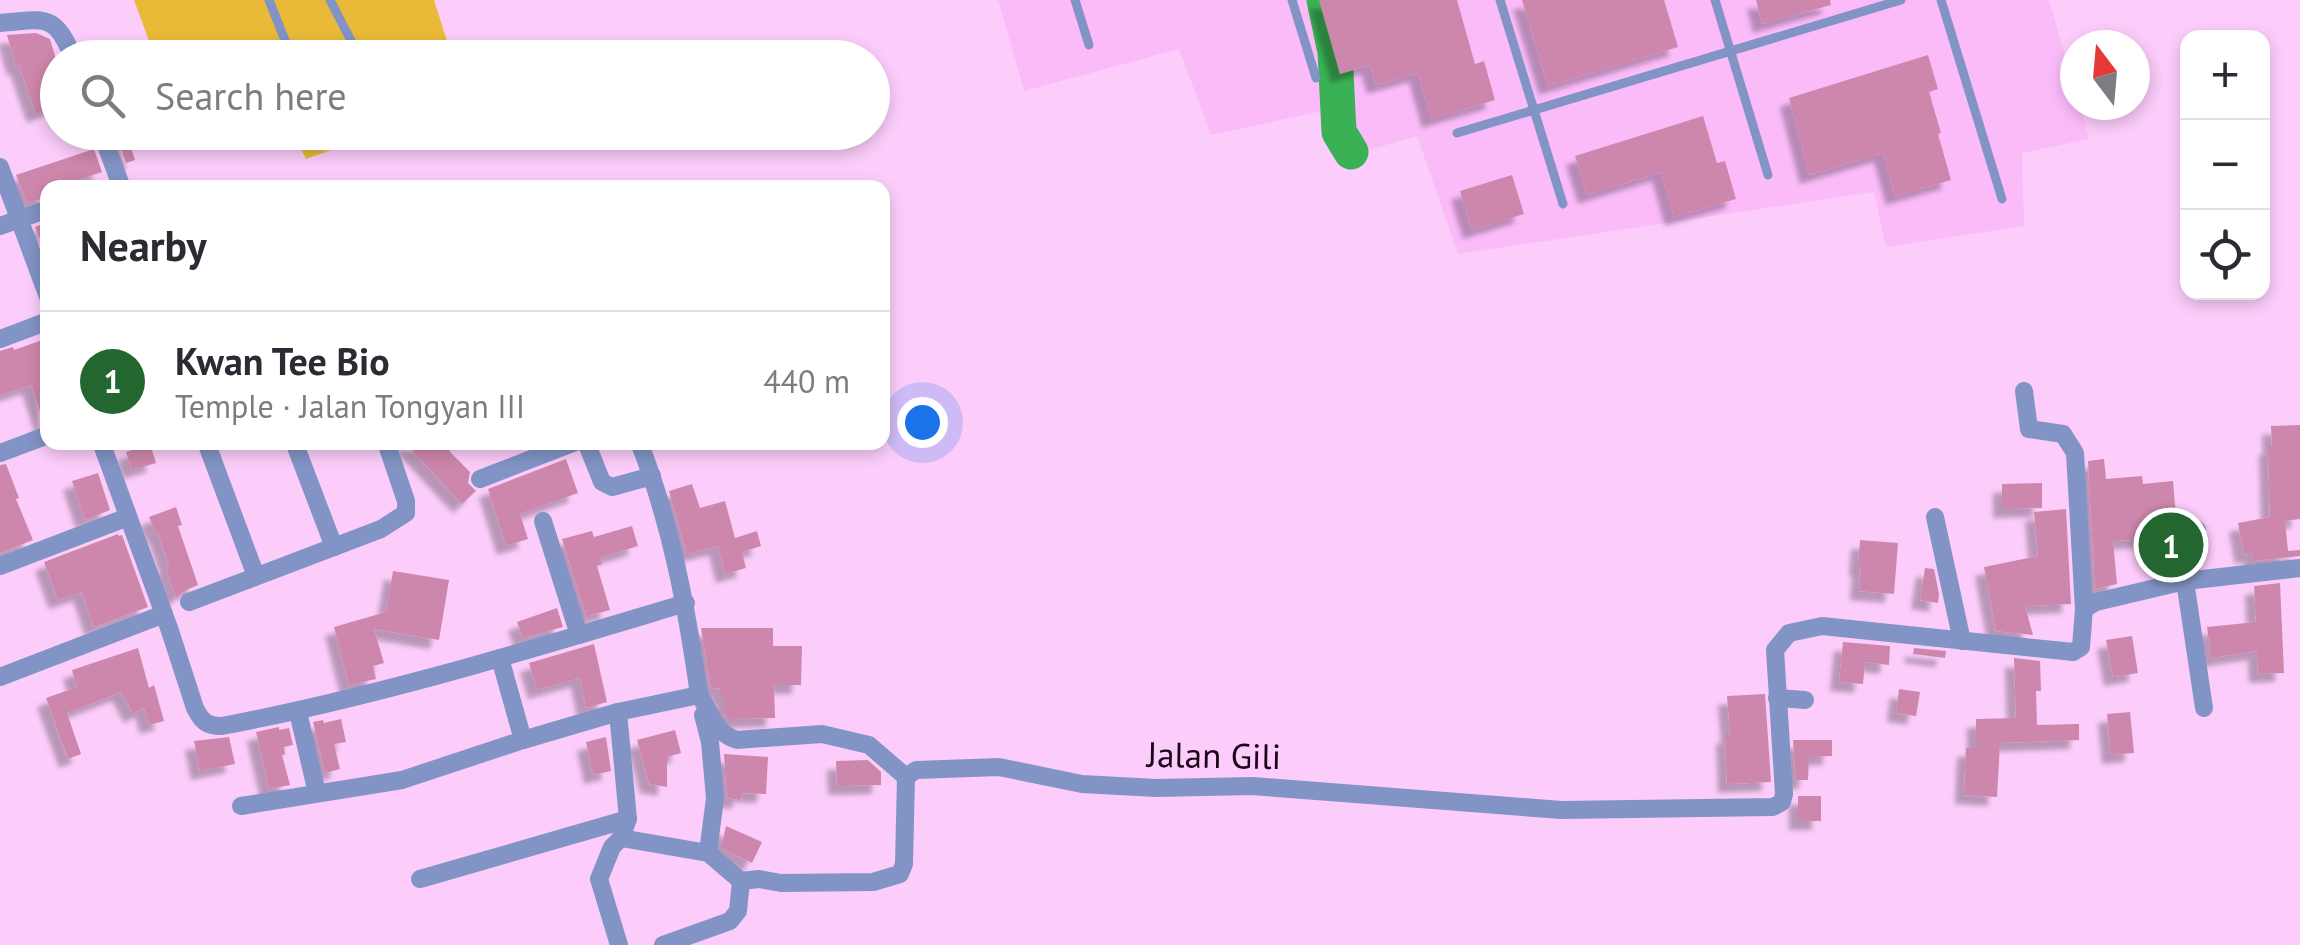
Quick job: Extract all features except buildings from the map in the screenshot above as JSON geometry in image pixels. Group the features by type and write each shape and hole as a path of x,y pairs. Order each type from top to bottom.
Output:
{"street":[{"path":"0,24 47,20 54,23 65,40"},
{"path":"107,150 115,180"},
{"path":"0,167 40,275"},
{"path":"0,226 40,212"},
{"path":"0,339 40,324"},
{"path":"1804,700 1777,698 1775,650 1789,633 1822,626 2073,652 2082,647 2084,609 2075,453 2062,434 2028,429 2024,391"},
{"path":"0,452 40,438"},
{"path":"104,450 194,708 210,726 298,712 410,684 686,603"},
{"path":"209,450 256,576"},
{"path":"297,450 334,548"},
{"path":"190,602 381,529 406,513 406,500 389,450"},
{"path":"589,450 606,486 652,476"},
{"path":"642,450 686,603 710,742 716,798 708,853"},
{"path":"480,479 530,451"},
{"path":"0,566 128,517"},
{"path":"1935,517 1962,641"},
{"path":"543,520 579,635"},
{"path":"2197,530 2196,555 2185,581 2204,708"},
{"path":"2084,609 2096,602 2185,581 2300,568"},
{"path":"0,677 164,614"},
{"path":"500,658 523,740"},
{"path":"241,806 402,780 618,712 699,694"},
{"path":"621,838 708,853 741,881 873,882 900,874 904,864 906,777 869,745 822,734 737,740 725,736 699,694"},
{"name":"Jalan Gili","path":"906,777 916,770 999,767 1082,784 1156,788 1252,786 1561,810 1758,809 1782,802 1784,794 1777,698"},
{"path":"298,712 317,794"},
{"path":"618,712 628,819 599,879 619,945"},
{"path":"420,879 628,819"},
{"path":"664,945 730,920 738,911 741,881"}],"lane":[{"path":"269,0 285,40"},
{"path":"330,0 351,40"},
{"path":"1075,0 1089,45"},
{"path":"1292,0 1316,78"},
{"path":"1500,0 1562,204"},
{"path":"1715,0 1768,175"},
{"path":"1457,133 1901,0"},
{"path":"1941,0 2002,199"}],"shaded area":[{"path":"134,0 434,0 447,40 149,40"},
{"path":"998,0 2049,0 2060,38 2060,120 2084,120 2089,139 2022,153 2024,226 1886,247 1874,192 1458,254 1417,136 1344,157 1332,109 1211,135 1179,49 1024,91"},
{"path":"302,150 331,150 306,159"}],"waterway":[{"path":"1324,0 1335,52 1339,132 1351,152"}],"place":[{"name":"Kwan Tee Bio","path":"2171,545"}]}
